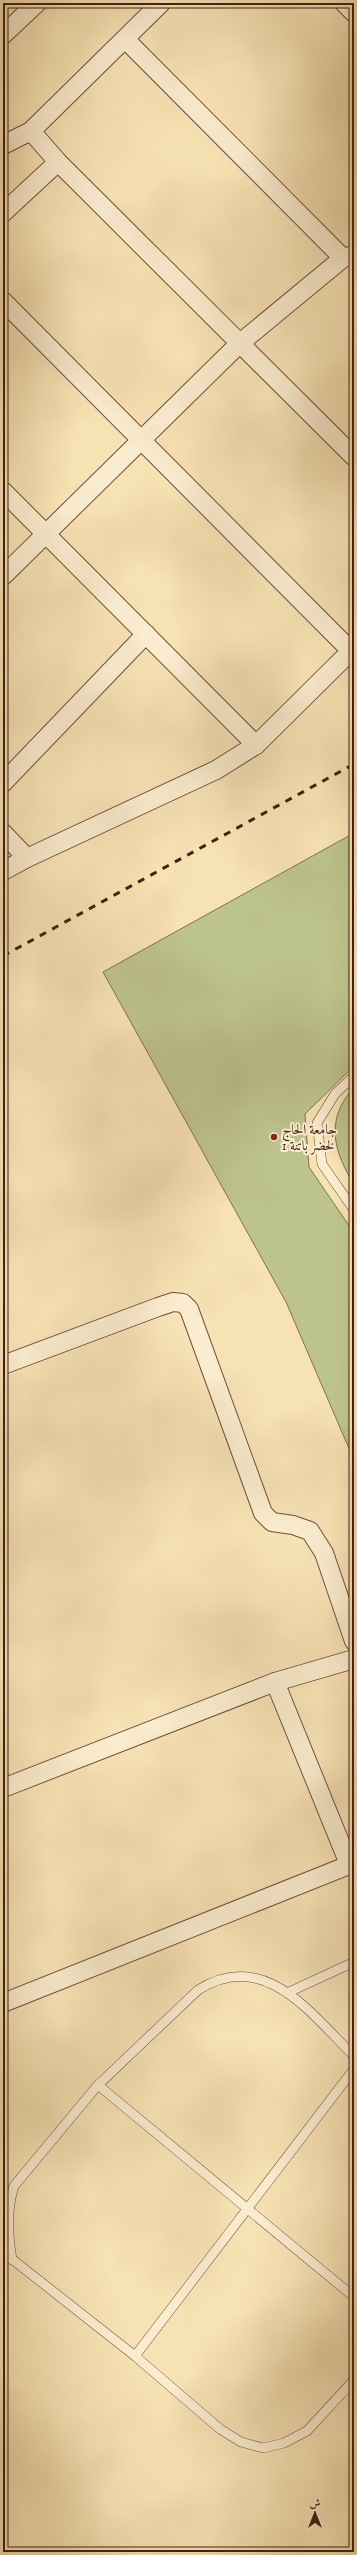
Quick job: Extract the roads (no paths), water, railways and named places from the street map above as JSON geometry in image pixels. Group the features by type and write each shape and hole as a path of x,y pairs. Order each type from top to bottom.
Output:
{"street":[{"path":"3,35 37,3"},
{"path":"3,145 31,131 160,3"},
{"path":"344,3 354,14"},
{"path":"3,576 239,344 349,256 125,39"},
{"path":"31,131 58,162 354,457"},
{"path":"3,213 58,162"},
{"path":"3,301 353,649 256,745 216,770 27,858 3,871"},
{"path":"3,491 256,745"},
{"path":"3,783 146,634"},
{"path":"3,833 27,858"},
{"path":"3,1365 158,1307 173,1302 183,1303 189,1309 263,1513 272,1522 293,1525 310,1531 324,1552 354,1641"},
{"path":"3,1788 275,1682 354,1659"},
{"path":"3,2003 351,1863 275,1682"}],"lane":[{"path":"354,1076 335,1094 317,1123 322,1164 354,1210"},
{"path":"289,1992 354,1962"},
{"path":"12,2260 7,2226 8,2206 14,2186 98,2085 198,1990 213,1981 238,1976 264,1979 289,1992 354,2056"},
{"path":"135,2356 354,2070"},
{"path":"98,2085 354,2297"},
{"path":"3,2252 135,2356 220,2429 241,2442 263,2448 284,2443 307,2431 354,2380"}],"railway":[{"path":"3,956 354,764"}],"place":[{"name":"جامعة الحاج لخضر باتنة 1","path":"274,1137"}]}
